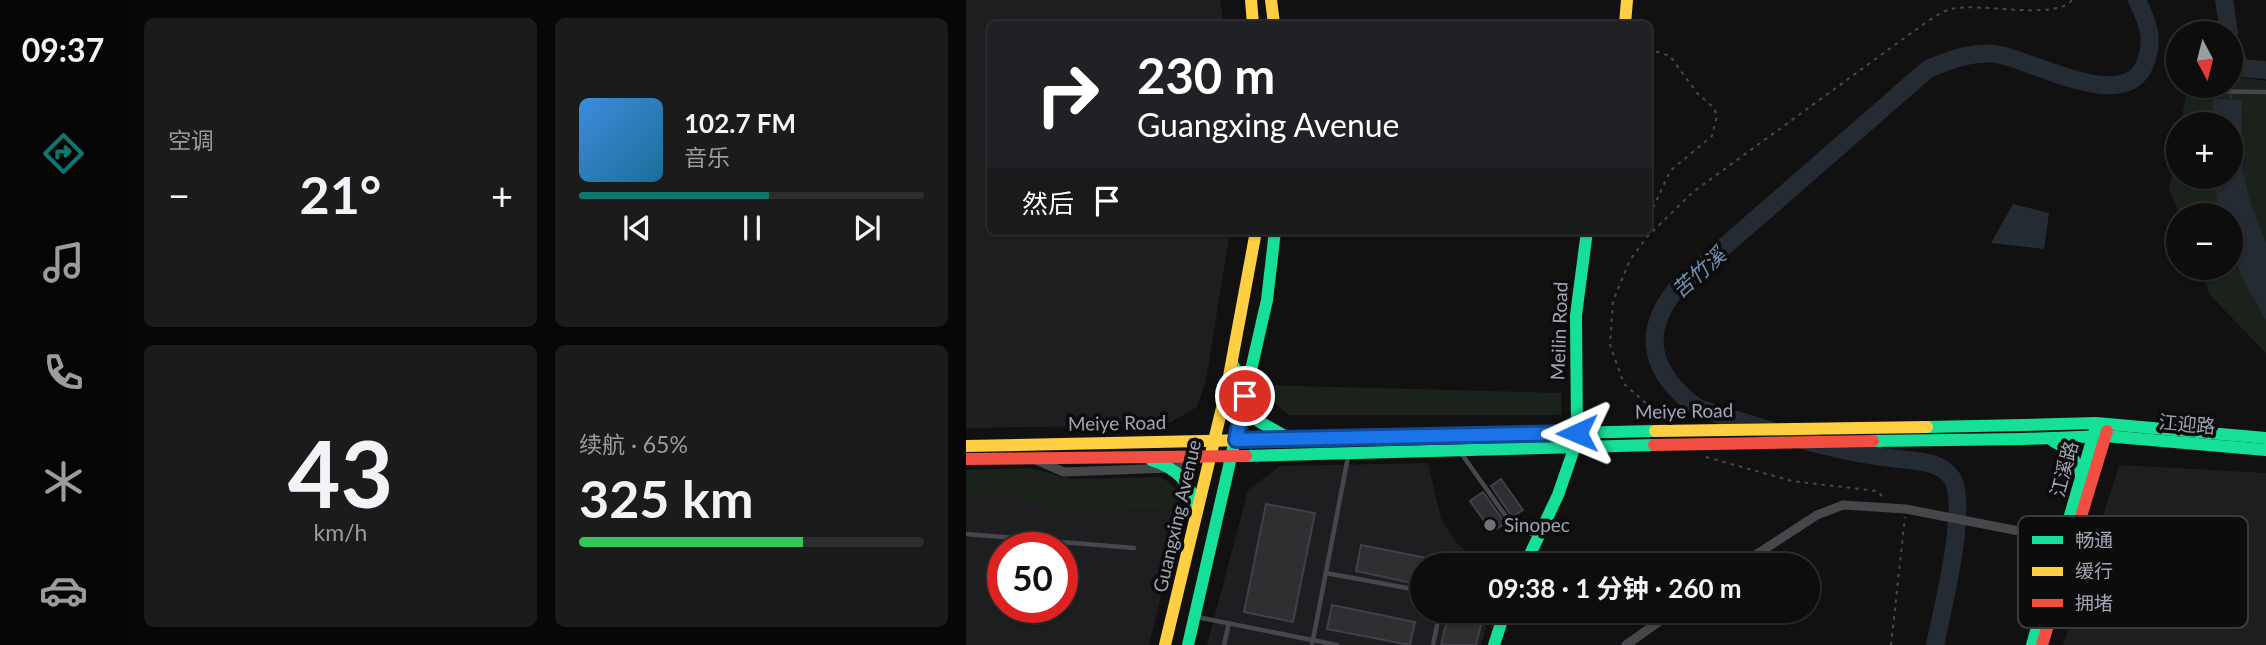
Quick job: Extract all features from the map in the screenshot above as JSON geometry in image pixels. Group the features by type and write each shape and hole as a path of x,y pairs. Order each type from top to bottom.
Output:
{"main road":[{"path":"1251,0 1253,21"},
{"path":"1271,0 1274,21"},
{"path":"1625,21 1627,0"},
{"name":"Guangxing Avenue","path":"1166,645 1212,456 1255,235"},
{"name":"Guangxing Avenue","path":"1188,645 1267,300 1275,235"},
{"name":"Meilin Road","path":"1577,433 1576,315 1586,235"},
{"path":"1231,362 1233,370 1239,376 1251,371 1253,405 1258,421 1284,436 1309,439"},
{"name":"Meiye Road","path":"966,446 2023,425 2101,430"},
{"name":"Meiye Road","path":"966,459 2022,439 2101,430"},
{"name":"江迎路","path":"2101,430 2266,438"},
{"name":"江迎路","path":"2101,430 2266,450"},
{"name":"江溪路","path":"2071,516 2082,477 2101,430"},
{"name":"江溪路","path":"2077,516 2101,430"},
{"path":"2042,438 2064,444 2073,451 2082,477"},
{"path":"1531,553 1575,446"},
{"path":"1137,456 1172,468 1191,486 1197,514"},
{"path":"1494,645 1501,623"},
{"name":"江溪路","path":"2032,645 2037,628"},
{"name":"江溪路","path":"2042,645 2047,628"}],"street":[{"path":"1031,458 1064,472 1172,468 1212,456"},
{"path":"1758,553 1817,515 1843,505 1906,509 2018,531"},
{"path":"1626,645 1657,623"}],"lane":[{"path":"2244,92 2266,92"},
{"path":"1459,450 1512,525 1538,537"},
{"path":"1313,643 1348,453"},
{"path":"966,534 1133,548"},
{"path":"1326,573 1410,589"},
{"path":"1195,617 1313,643 1336,645"},
{"path":"1224,645 1229,623"},
{"path":"1433,645 1438,623"}],"path":[{"path":"1652,232 1693,192 1914,31 1949,9 1978,7 2057,11 2072,0"},
{"path":"1652,50 1670,56 1697,93 1714,108 1717,116 1712,136 1670,171 1652,210"},
{"path":"1647,237 1630,260 1613,301 1610,345 1624,384 1667,422"},
{"path":"1699,450 1707,457 1792,481 1877,491 1884,498 1882,507"},
{"path":"1891,645 1906,509"}],"shaded area":[{"path":"966,0 1220,0 1224,21 987,21 987,235 1229,235 1206,381 1197,407 1166,425 966,428"},
{"path":"2244,78 2266,81 2266,353 2210,295 2204,280 2243,280 2243,203 2175,203 2169,189 2243,189 2243,112 2183,112 2185,98 2244,98"},
{"path":"2213,98 2242,101 2242,112 2213,112"},
{"path":"2243,172 2250,202 2266,242 2266,320 2243,279 2243,203 2218,203 2215,189 2243,189"},
{"path":"2013,204 2049,213 2044,249 1991,243"},
{"path":"1264,385 1561,393 1562,415 1288,415 1265,394"},
{"path":"1428,463 1441,519 1455,541 1468,553 1410,553 1410,623 1487,623 1481,645 1207,645 1248,490 1280,466"},
{"path":"2119,465 2266,473 2266,645 2063,645 2068,628 2248,628 2248,516 2103,516"},
{"path":"1030,468 1072,479 1160,477 1177,490 1182,511 1047,509 1011,499 966,500 966,470"},
{"path":"1011,499 1047,509 1182,511 1149,645 966,645 966,500"}],"building":[{"path":"1501,479 1523,510 1512,517 1491,486"},
{"path":"1483,492 1505,523 1492,532 1470,501"},
{"path":"1266,504 1315,513 1293,622 1244,612"},
{"path":"1361,545 1410,555 1410,582 1356,571"},
{"path":"1332,605 1415,623 1410,645 1327,629"},
{"path":"1446,623 1482,623 1476,645 1441,645"}],"waterway":[{"name":"苦竹溪","path":"1935,645 1948,584 1958,511 1956,492 1947,472 1928,463 1873,456 1822,445 1698,408 1682,395 1661,367 1655,337 1658,321 1678,287 1928,69 1964,56 1991,54 2099,85 2118,85 2133,79 2144,66 2150,40 2137,0"},
{"path":"2224,0 2227,21"},
{"path":"2244,68 2266,70"}],"traffic: fast":[{"path":"1188,645 1267,300 1275,235"},
{"path":"1577,433 1576,315 1586,235"},
{"path":"1232,363 1239,376 1251,371 1253,405 1258,421 1285,436"},
{"path":"2023,425 2096,423 2266,438"},
{"path":"1927,427 2023,425"},
{"path":"2070,516 2095,430"},
{"path":"1385,437 1655,431"},
{"path":"2022,439 2105,436 2266,450"},
{"path":"1873,441 2022,439"},
{"path":"2053,441 2069,450 2082,476"},
{"path":"1246,456 1654,445"},
{"path":"1531,553 1558,495 1575,446"},
{"path":"1151,460 1168,467 1182,478 1197,509"},
{"path":"1494,645 1501,623"},
{"path":"2032,645 2037,628"}],"traffic: slow":[{"path":"1251,0 1253,21"},
{"path":"1271,0 1274,21"},
{"path":"1625,21 1627,0"},
{"path":"1165,645 1227,387 1255,235"},
{"path":"1655,431 1927,427"},
{"path":"966,446 1385,437"}],"traffic: jam":[{"path":"2081,516 2107,431"},
{"path":"1654,445 1873,441"},
{"path":"966,459 1246,456"},
{"path":"2042,645 2047,628"}],"place":[{"name":"Sinopec","path":"1490,525"}],"route":[{"path":"1245,396 1236,440 1577,433"}]}
